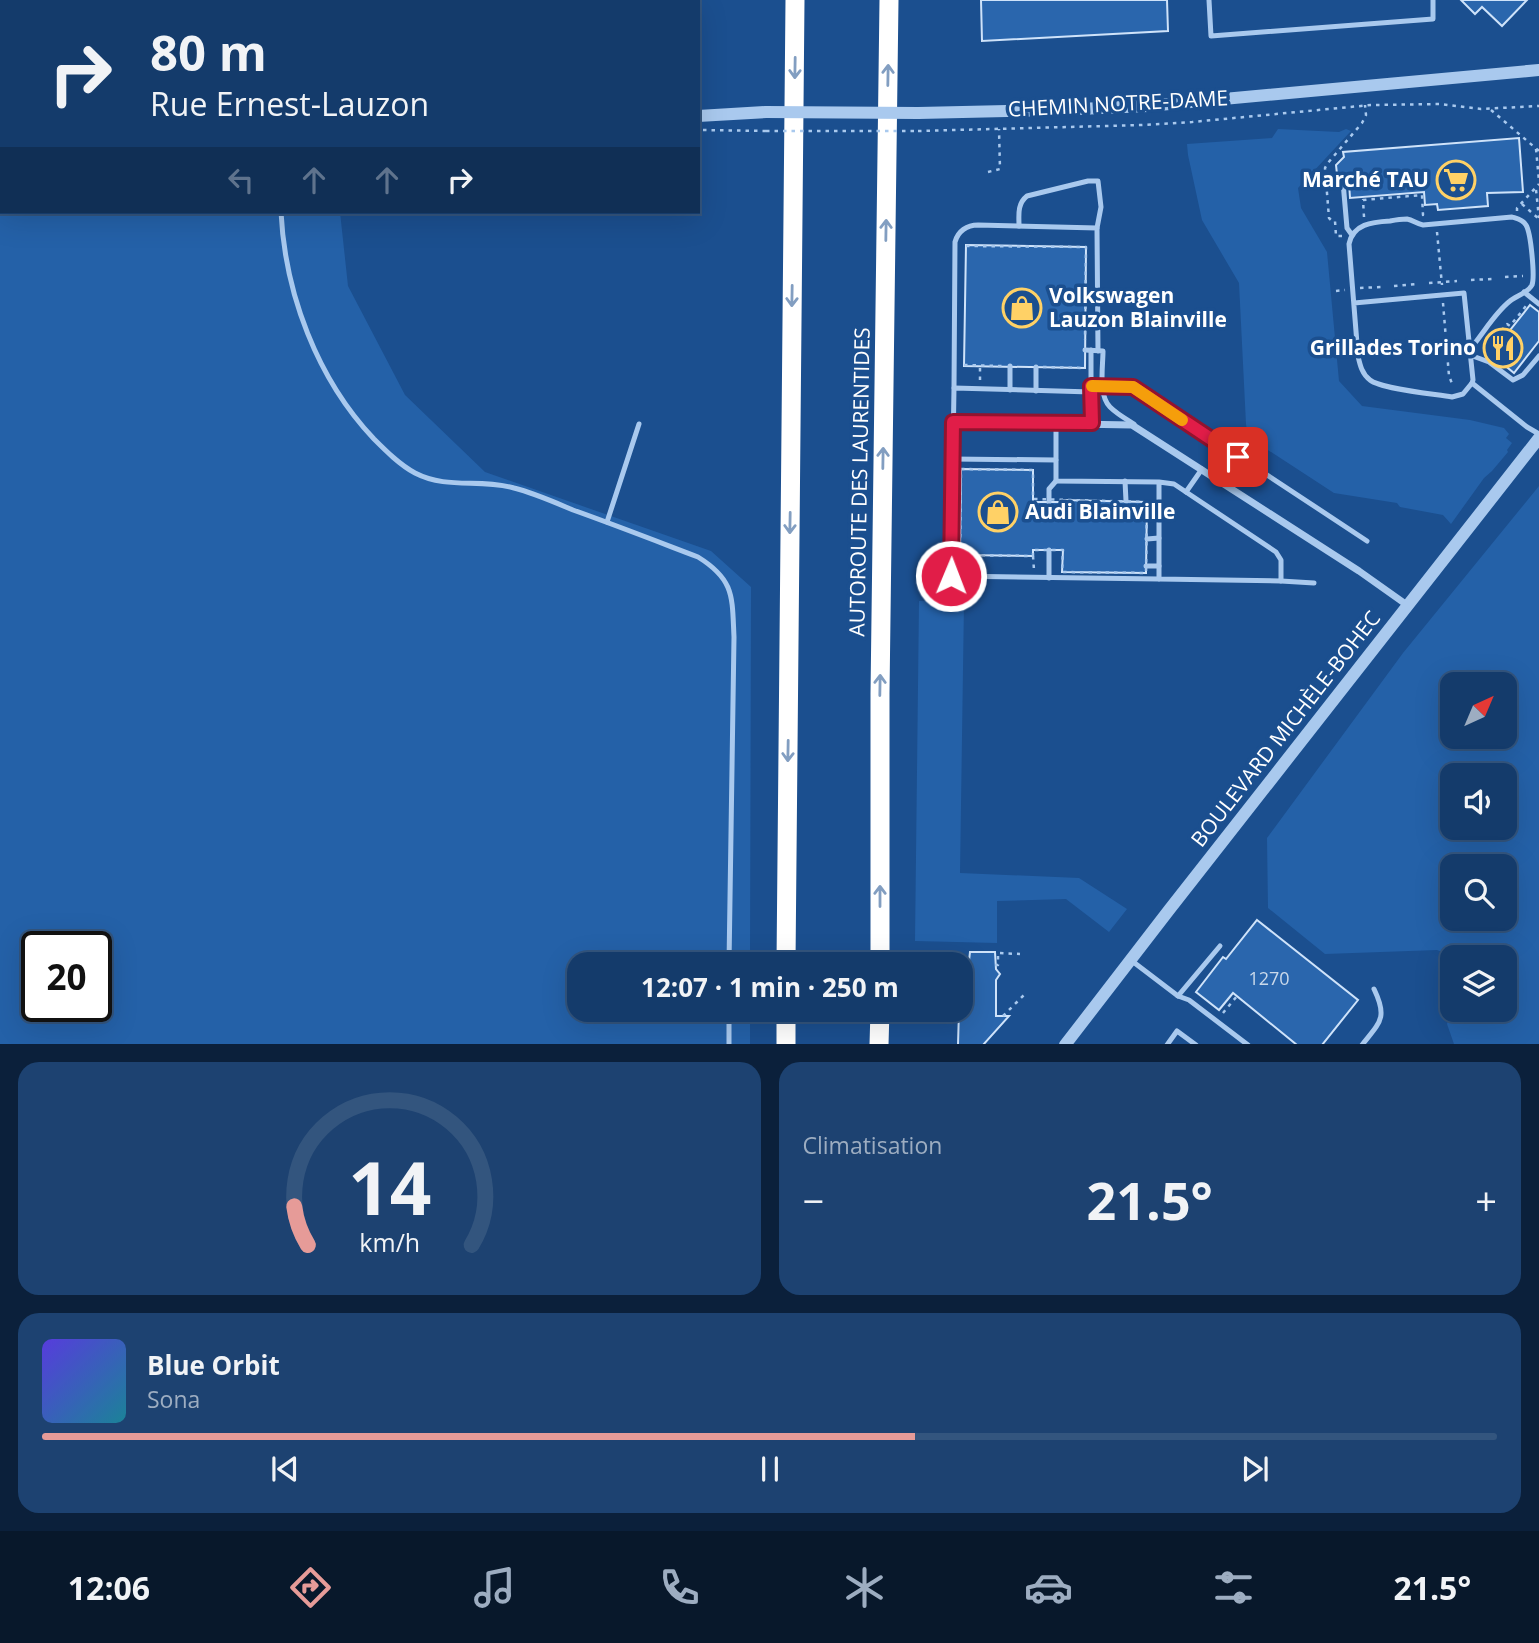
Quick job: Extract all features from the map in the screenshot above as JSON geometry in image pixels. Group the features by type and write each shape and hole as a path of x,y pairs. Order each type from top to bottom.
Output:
{"highway":[{"path":"786,952 796,0"},
{"name":"AUTOROUTE DES LAURENTIDES","path":"880,952 880,694 889,0"},
{"path":"786,1022 786,1044"},
{"path":"880,1022 880,1044"}],"street":[{"name":"CHEMIN NOTRE-DAME","path":"700,108 766,112 918,113 1148,106 1539,70"},
{"name":"CHEMIN NOTRE-DAME","path":"700,116 766,112"},
{"path":"953,422 1128,424 1139,428 1367,576 1407,605"},
{"name":"BOULEVARD MICHÈLE-BOHEC","path":"1070,1043 1130,959 1539,436"}],"lane":[{"path":"1209,0 1211,36 1433,19 1433,0"},
{"path":"1018,226 1019,209 1023,199 1088,181 1098,181 1101,208 1097,228 1092,423"},
{"path":"1343,182 1348,229 1352,235"},
{"path":"281,214 290,278 310,338 340,394 382,447 413,472 438,482 485,483 518,489 698,557 719,572 724,579 731,594 734,637 729,952"},
{"path":"1354,303 1464,293 1472,383 1461,396 1452,397 1381,386 1365,375 1359,363 1349,244 1352,235 1362,226 1377,222 1410,219 1423,225 1516,218 1524,223 1529,236 1533,281 1530,287 1508,302 1475,343 1469,346"},
{"path":"1097,228 973,225 957,235 951,576 1314,583"},
{"path":"1524,292 1539,304"},
{"path":"1094,351 1105,400 1139,428"},
{"path":"1470,355 1489,362 1513,380 1523,375 1539,356"},
{"path":"1010,366 1010,390"},
{"path":"1036,367 1036,391"},
{"path":"1472,383 1539,436"},
{"path":"954,388 1036,391 1103,386 1133,387 1367,541"},
{"path":"1049,502 1049,489 1056,481 1056,423"},
{"path":"607,522 639,425"},
{"path":"952,459 1056,460"},
{"path":"1186,492 1202,469"},
{"path":"1056,481 1169,482 1276,552 1281,559 1281,581"},
{"path":"1125,481 1126,501"},
{"path":"1159,482 1159,579"},
{"path":"1147,538 1159,538"},
{"path":"1049,550 1049,578"},
{"path":"1146,566 1159,566"},
{"path":"1178,996 1220,947"},
{"path":"1130,959 1247,1044"},
{"path":"1363,1044 1381,1018 1382,1007 1374,989"},
{"path":"729,1022 729,1044"},
{"path":"1168,1044 1177,1031 1195,1044"}],"path":[{"name":"CHEMIN NOTRE-DAME","path":"700,130 918,131 1114,126 1192,122 1364,105 1440,104 1490,108 1539,106"},
{"path":"1335,221 1329,218 1325,168 1362,123 1366,115 1364,105"},
{"path":"1490,108 1538,150 1539,218"},
{"path":"988,172 1000,169 999,129"},
{"path":"1517,208 1538,184"},
{"path":"1363,206 1363,200 1422,195 1423,215 1435,213"},
{"path":"1522,204 1539,218"},
{"path":"1437,230 1442,288"},
{"path":"966,245 1087,247 1094,351 1085,368 1036,367"},
{"path":"1505,277 1525,276"},
{"path":"1471,280 1492,279"},
{"path":"1429,283 1457,281"},
{"path":"1394,286 1416,284"},
{"path":"1360,289 1382,287"},
{"path":"1336,291 1345,290"},
{"path":"1443,302 1449,376 1453,386"},
{"path":"1487,356 1485,352 1528,303"},
{"path":"1504,317 1512,323"},
{"path":"1501,332 1506,335"},
{"path":"1495,340 1499,344"},
{"path":"964,366 1010,366"},
{"path":"980,366 980,388"},
{"path":"1033,499 1034,470 961,469 960,555 1033,556 1033,550"},
{"path":"1062,550 1062,572 1146,573 1147,538"},
{"path":"995,965 998,965 998,953 1020,954"},
{"path":"1003,1016 1025,994"},
{"path":"1221,1017 1237,996"}],"shaded area":[{"path":"1278,129 1351,131 1298,188 1301,208 1327,252 1339,381 1362,406 1470,420 1504,428 1509,434 1506,438 1512,443 1508,452 1484,478 1451,524 1443,515 1400,507 1397,503 1334,493 1248,437 1239,283 1202,220 1187,144 1272,138"},
{"path":"0,214 340,214 348,286 405,395 485,472 711,551 751,587 750,952 567,952 567,1022 750,1022 750,1044 0,1044"},
{"path":"1539,486 1539,1044 1454,1044 1447,1024 1517,1022 1517,945 1440,945 1440,951 1325,954 1268,908 1267,838 1403,653"},
{"path":"919,601 964,602 960,873 1079,878 1127,909 1109,932 1066,899 997,901 997,943 915,941"}],"building":[{"path":"981,0 1167,0 1168,31 982,41"},
{"path":"1461,0 1527,0 1502,26 1482,7 1475,14"},
{"path":"1519,138 1523,192 1487,193 1488,206 1438,210 1437,204 1425,205 1424,192 1350,198 1349,182 1338,183 1336,165 1344,157 1343,152"},
{"path":"966,245 1086,247 1085,368 964,366"},
{"path":"1530,305 1539,312 1539,341 1514,373 1491,354"},
{"path":"961,469 1033,470 1033,502 1147,502 1146,573 1062,572 1063,550 1033,550 1033,556 960,555"},
{"path":"1257,920 1358,1000 1323,1044 1296,1044 1233,993 1219,1010 1196,992 1223,957 1226,959"},
{"path":"973,952 995,952 996,969 1000,974 996,980 996,1016 1009,1016 984,1044 958,1044 959,1022 973,1022"}],"slow traffic":[{"path":"1092,386 1133,387 1182,420"}],"place":[{"name":"Marché TAU","path":"1456,180"},
{"name":"Volkswagen Lauzon Blainville","path":"1022,308"},
{"name":"Grillades Torino","path":"1503,348"},
{"name":"Audi Blainville","path":"998,512"}],"route":[{"path":"951,576 953,422 1092,423 1091,386 1133,387 1238,457"}]}
